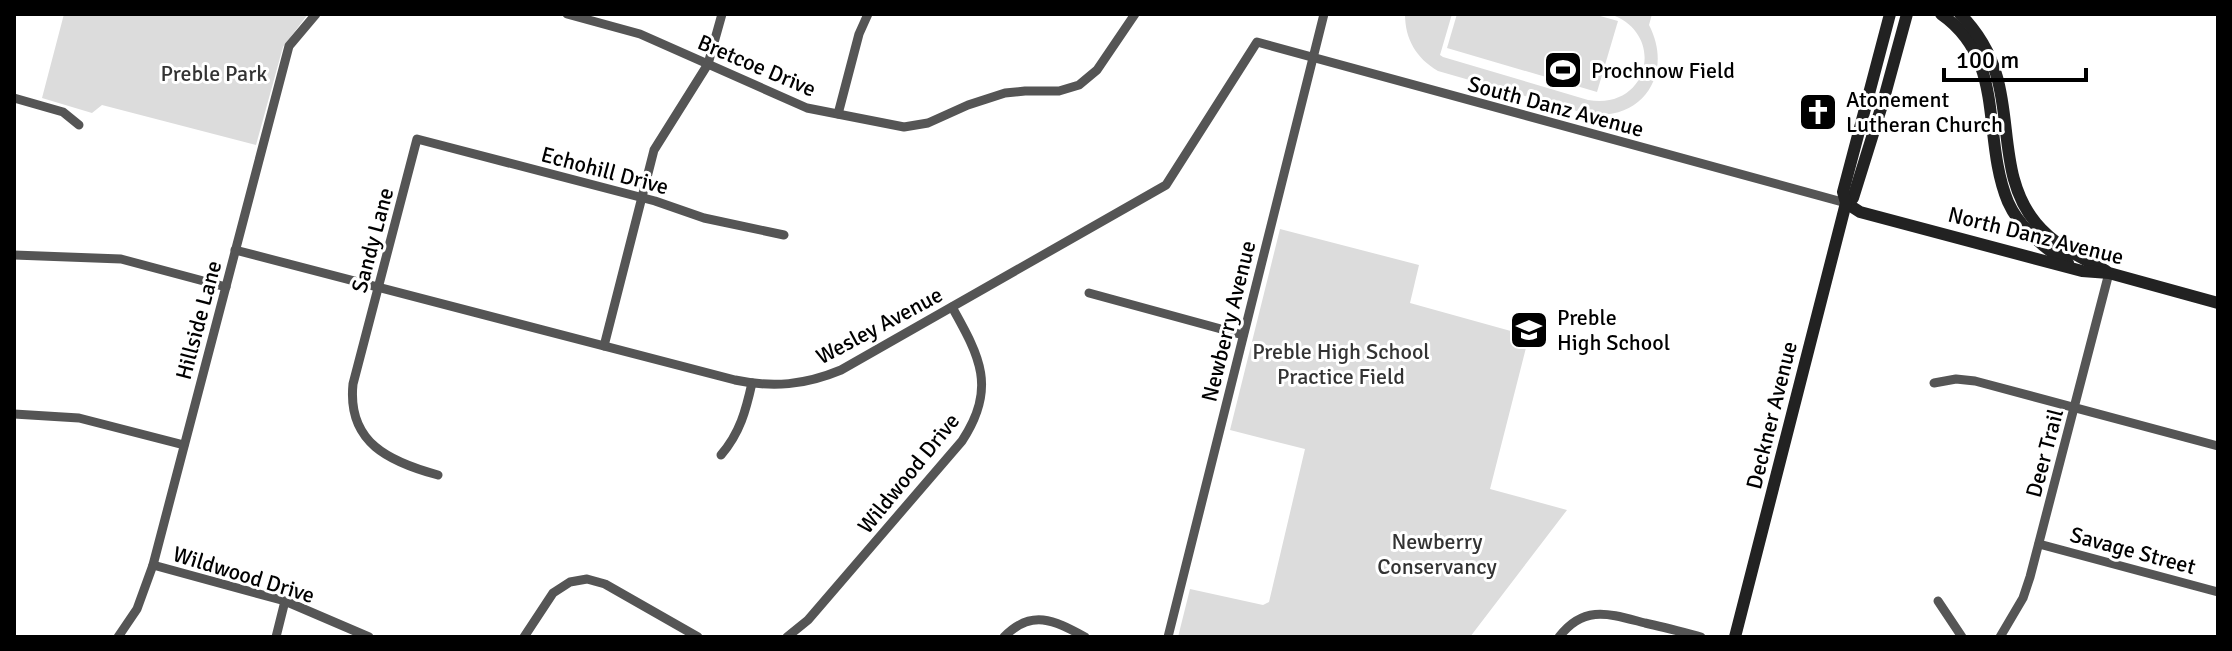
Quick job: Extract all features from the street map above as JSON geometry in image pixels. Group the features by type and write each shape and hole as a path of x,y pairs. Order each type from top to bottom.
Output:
{"street":[{"name":"Hillside Lane","path":"118,637 137,609 153,565 289,46 316,14"},
{"name":"Bretcoe Drive","path":"567,14 602,19 807,108 891,126 916,126 1005,93 1069,89 1089,79 1097,70 1135,14"},
{"path":"604,346 654,150 708,64 722,14"},
{"path":"838,114 859,34 868,14"},
{"name":"Newberry Avenue","path":"1168,637 1324,14"},
{"path":"1878,14 1886,28"},
{"name":"Deckner Avenue","path":"1735,637 1846,203 1843,192 1890,14"},
{"name":"Deckner Avenue","path":"1846,203 1853,198 1907,14"},
{"path":"1941,14 1968,41 1984,72 1999,170 2009,204 2018,219 2040,242 2082,271"},
{"path":"1960,14 1976,33 1992,61 2002,101 2010,165 2023,204 2035,223 2059,245 2109,273"},
{"name":"Wesley Avenue","path":"235,250 752,383 789,385 841,370 1166,185 1257,42"},
{"name":"South Danz Avenue","path":"1257,42 1846,203"},
{"path":"14,98 63,112 79,125"},
{"name":"Echohill Drive","path":"417,139 642,197 704,218 784,235"},
{"name":"Sandy Lane","path":"417,139 352,396 361,431 378,450 407,466 438,475"},
{"name":"North Danz Avenue","path":"1846,203 1860,212 2082,271 2109,273 2218,303"},
{"path":"14,255 121,259 226,287"},
{"name":"Deer Trail","path":"2000,637 2023,598 2109,273"},
{"path":"1089,293 1243,335"},
{"name":"Wildwood Drive","path":"787,637 808,620 970,430 980,400 981,375 974,347 952,307"},
{"path":"1934,383 1968,380 2218,446"},
{"path":"721,455 731,444 743,420 752,383"},
{"path":"14,414 79,418 184,445"},
{"name":"Savage Street","path":"2039,544 2218,592"},
{"name":"Wildwood Drive","path":"153,565 285,601 369,637"},
{"path":"524,637 553,593 570,582 587,579 605,584 698,637"},
{"path":"276,637 285,601"},
{"path":"1938,601 1962,637"},
{"path":"1559,637 1581,618 1602,613 1701,637"},
{"path":"1004,637 1023,623 1041,619 1060,623 1085,637"}],"green space":[{"name":"Preble Park","path":"64,14 308,14 283,47 256,145 102,105 92,113 42,98"},
{"path":"1405,14 1452,14 1440,55 1443,57 1588,100 1609,100 1625,94 1637,83 1643,69 1644,53 1639,37 1628,24 1610,14 1652,14 1649,25 1658,62 1655,78 1636,104 1604,115 1584,113 1438,71 1413,47"},
{"name":"Prochnow Field","path":"1457,14 1593,14 1618,21 1597,92 1447,48"},
{"name":"Preble High School Practice Field","path":"1280,229 1419,265 1410,303 1529,336 1490,489 1567,510 1470,637 1178,637 1190,589 1263,605 1269,602 1305,449 1230,430"}],"place":[{"name":"Prochnow Field","path":"1563,70"},
{"name":"Atonement Lutheran Church","path":"1818,112"},
{"name":"Preble High School","path":"1529,330"}],"park label":[{"name":"Newberry Conservancy","path":"1437,554"}]}
